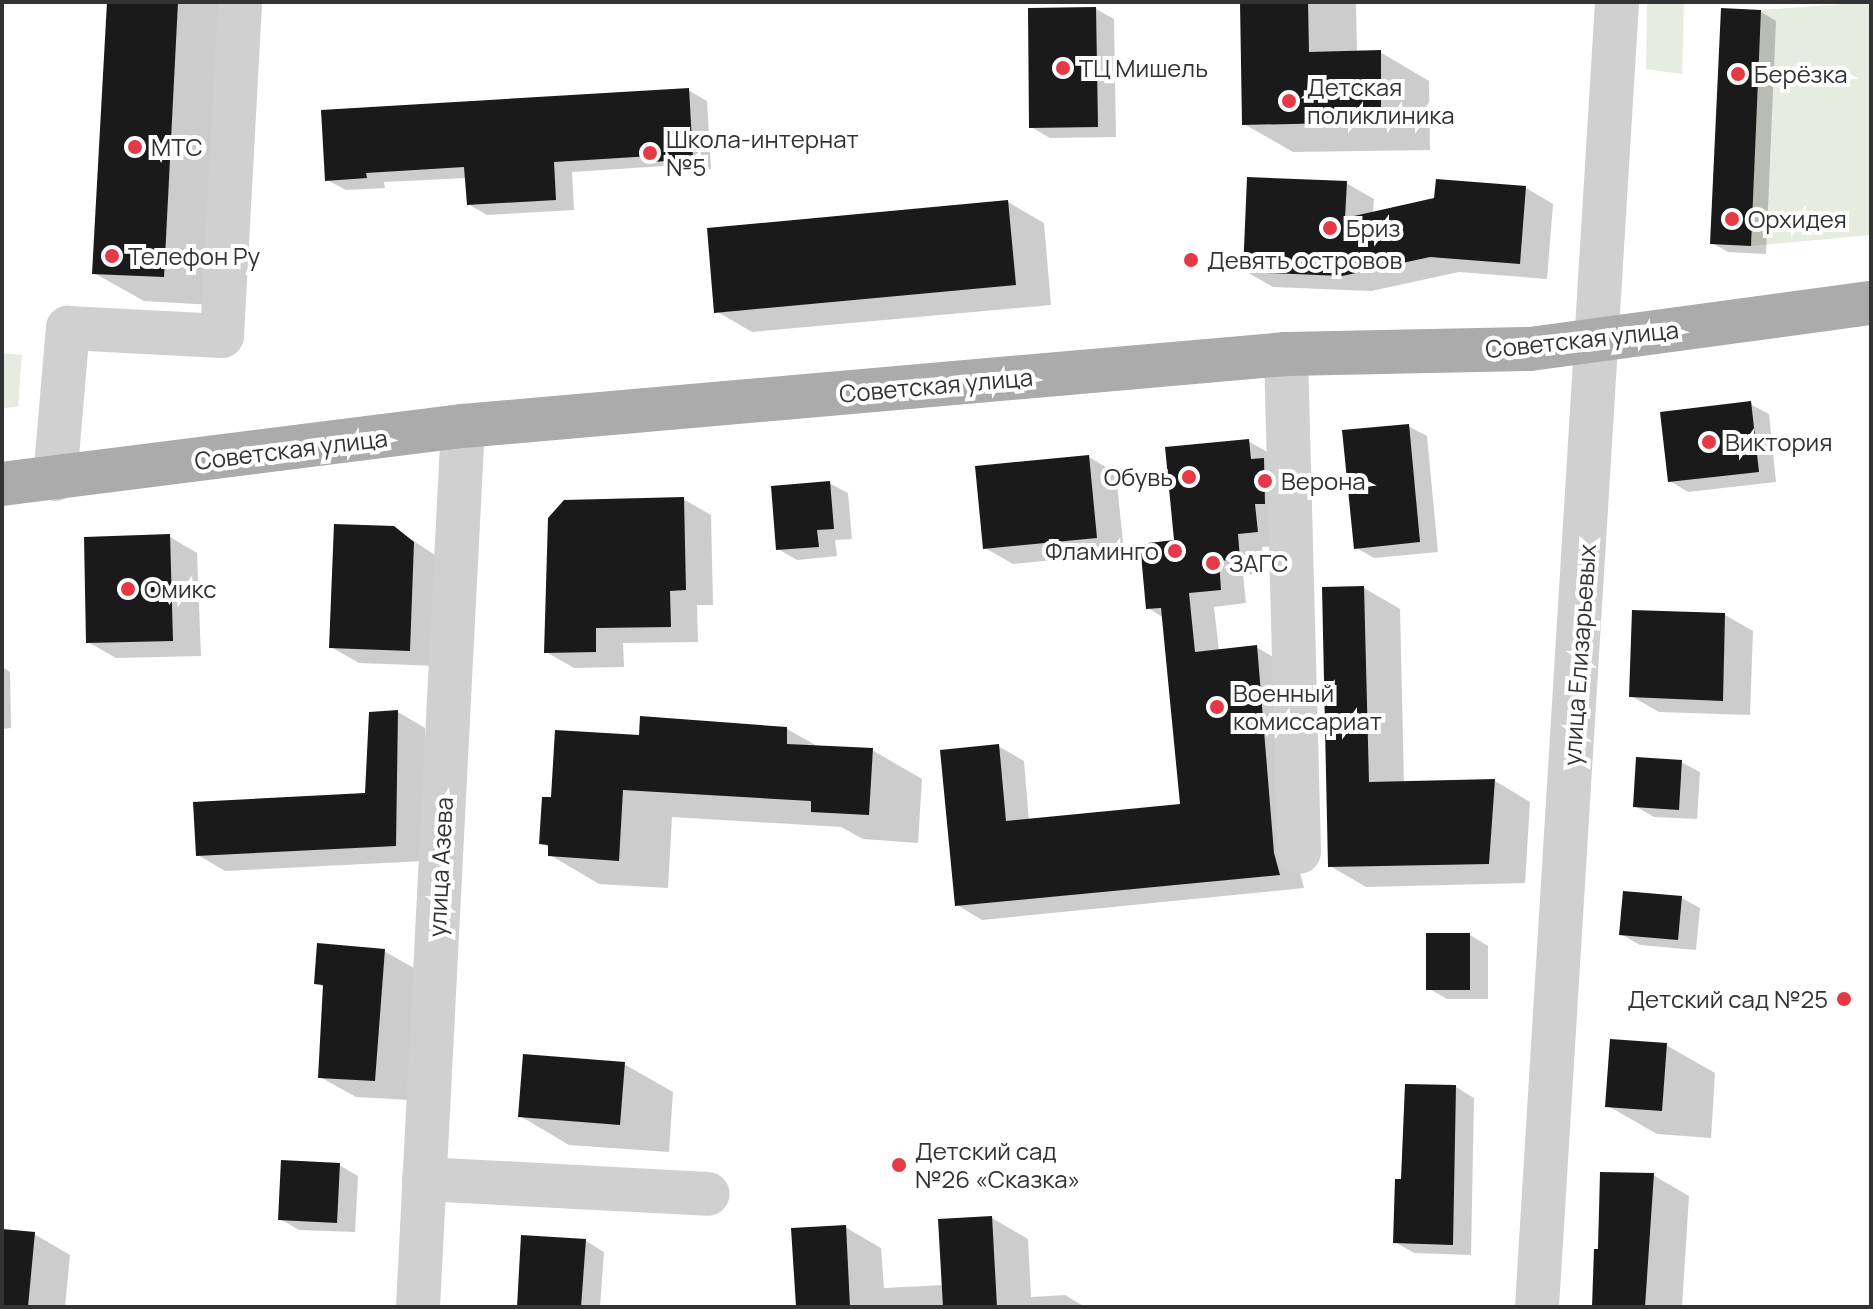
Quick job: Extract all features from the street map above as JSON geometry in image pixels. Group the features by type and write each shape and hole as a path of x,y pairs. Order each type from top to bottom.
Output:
{"main road":[{"name":"Советская улица","path":"2,484 463,426 1286,354 1530,349 1871,303"}],"street":[{"path":"55,479 68,328 222,336 240,2"},
{"name":"улица Елизарьевых","path":"1537,1307 1599,338 1617,2"},
{"path":"1286,354 1299,852"},
{"name":"улица Азева","path":"418,1307 463,426"},
{"path":"424,1179 708,1194"}],"shaded area":[{"path":"1647,2 1684,2 1682,74 1646,69"},
{"path":"1871,2 1871,235 1751,246 1761,10"},
{"path":"2,353 22,355 18,407 2,408"}],"building":[{"path":"107,2 178,2 164,277 92,274"},
{"path":"1240,2 1308,2 1309,52 1381,50 1381,122 1242,125"},
{"name":"ТЦ Мишель","path":"1096,7 1098,127 1029,128 1028,8"},
{"path":"1721,8 1761,10 1751,246 1710,244"},
{"path":"689,88 693,159 652,162 652,156 554,162 556,200 467,205 464,167 366,173 367,178 325,181 321,110"},
{"path":"1247,177 1347,181 1345,218 1434,198 1436,179 1526,186 1520,264 1430,257 1342,276 1243,272"},
{"path":"1008,200 1016,285 714,313 707,228"},
{"path":"1751,401 1759,472 1668,482 1660,412"},
{"path":"1409,424 1420,542 1354,549 1342,430"},
{"path":"1249,439 1251,459 1264,458 1265,504 1255,504 1258,532 1238,534 1240,559 1219,561 1221,590 1189,593 1195,652 1257,645 1274,853 1280,875 955,906 940,750 999,744 1006,821 1180,804 1161,608 1146,609 1140,544 1174,540 1165,447"},
{"path":"1089,455 1097,538 983,549 975,466"},
{"path":"830,481 834,529 817,530 819,547 776,550 771,486"},
{"path":"684,497 686,590 670,591 671,627 596,628 596,652 544,653 548,518 564,500"},
{"path":"334,524 394,526 414,542 410,651 329,648"},
{"path":"170,534 173,641 86,643 84,537"},
{"path":"1364,586 1369,782 1495,779 1489,864 1328,867 1322,587"},
{"path":"1632,610 1725,613 1723,701 1629,697"},
{"path":"398,710 396,846 196,856 193,802 365,793 369,712"},
{"path":"640,716 787,727 787,744 873,748 869,815 811,812 811,801 623,790 619,861 548,856 548,845 539,844 542,797 551,797 555,730 639,735"},
{"path":"1636,757 1682,760 1679,810 1633,807"},
{"path":"1623,891 1682,896 1678,940 1619,935"},
{"path":"1426,933 1470,933 1470,990 1426,990"},
{"path":"317,943 385,949 375,1081 318,1078 323,985 314,984"},
{"path":"1610,1039 1667,1043 1662,1111 1605,1107"},
{"path":"523,1054 625,1062 620,1125 518,1117"},
{"path":"1405,1084 1456,1085 1453,1245 1393,1243 1395,1179 1401,1179"},
{"path":"281,1160 340,1163 337,1223 278,1220"},
{"path":"1600,1172 1654,1173 1645,1307 1592,1307 1594,1249 1598,1249"},
{"path":"992,1216 997,1307 943,1307 938,1219"},
{"path":"846,1225 850,1307 796,1307 791,1228"},
{"path":"2,1229 35,1232 28,1307 2,1307"},
{"path":"521,1235 586,1239 581,1307 517,1307"}],"place":[{"name":"ТЦ Мишель","path":"1063,68"},
{"name":"Берёзка","path":"1738,74"},
{"name":"Детская поликлиника","path":"1289,101"},
{"name":"МТС","path":"135,147"},
{"name":"Школа-интернат №5","path":"650,153"},
{"name":"Орхидея","path":"1732,219"},
{"name":"Бриз","path":"1330,228"},
{"name":"Телефон Ру","path":"112,256"},
{"name":"Девять островов","path":"1191,260"},
{"name":"Виктория","path":"1709,442"},
{"name":"Обувь","path":"1189,477"},
{"name":"Верона","path":"1265,481"},
{"name":"Фламинго","path":"1175,551"},
{"name":"ЗАГС","path":"1213,563"},
{"name":"Омикс","path":"128,589"},
{"name":"Военный комиссариат","path":"1217,707"},
{"name":"Детский сад №25","path":"1844,999"},
{"name":"Детский сад №26 «Сказка»","path":"899,1165"}]}
